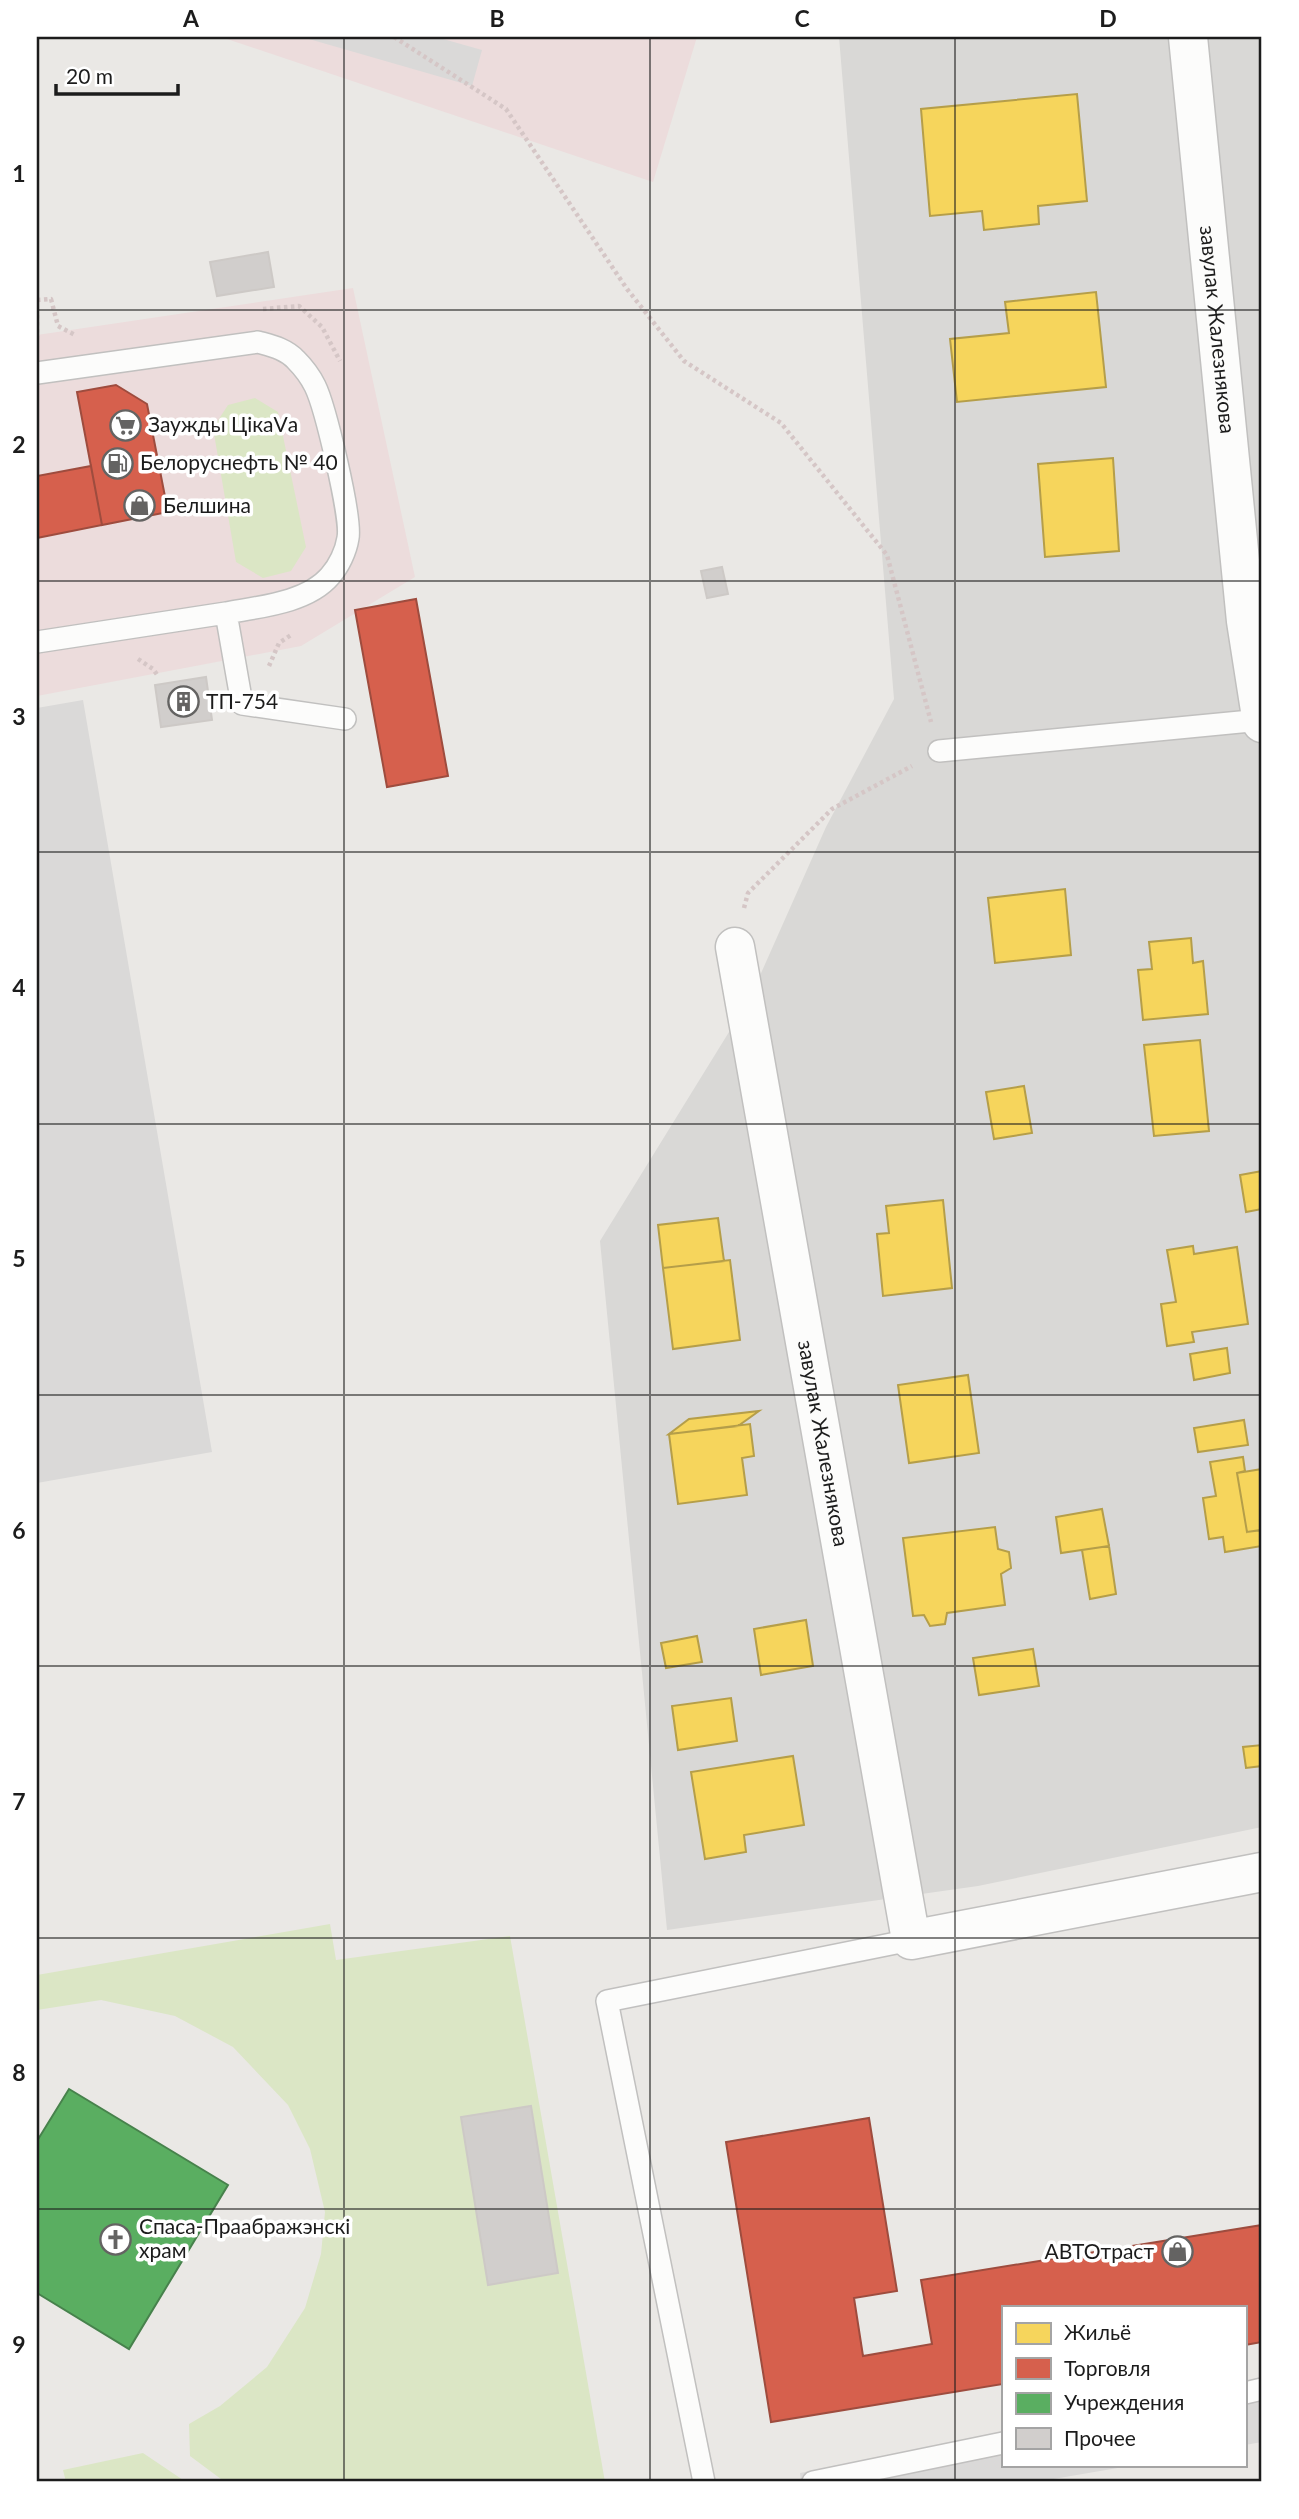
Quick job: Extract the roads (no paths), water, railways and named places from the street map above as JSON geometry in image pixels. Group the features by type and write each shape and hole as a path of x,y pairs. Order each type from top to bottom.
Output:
{"street":[{"name":"завулак Жалезнякова","path":"1188,37 1254,620 1262,722"},
{"name":"завулак Жалезнякова","path":"735,947 911,1940"},
{"path":"911,1940 1262,1872"}],"lane":[{"path":"37,373 258,342 278,347 295,358 315,386 333,447 349,536 341,561 329,578 312,590 272,604 37,642"},
{"path":"226,613 242,704 345,719"},
{"path":"939,751 1262,722"},
{"path":"704,2482 607,2001 911,1940"},
{"path":"813,2482 1002,2443"}],"place":[{"name":"Заужды ЦікаVа","path":"125,425"},
{"name":"Белоруснефть № 40","path":"117,463"},
{"name":"Белшина","path":"140,506"},
{"name":"ТП-754","path":"183,702"},
{"name":"Спаса-Праабражэнскі храм","path":"116,2239"},
{"name":"АВТОтраст","path":"1177,2252"}]}
